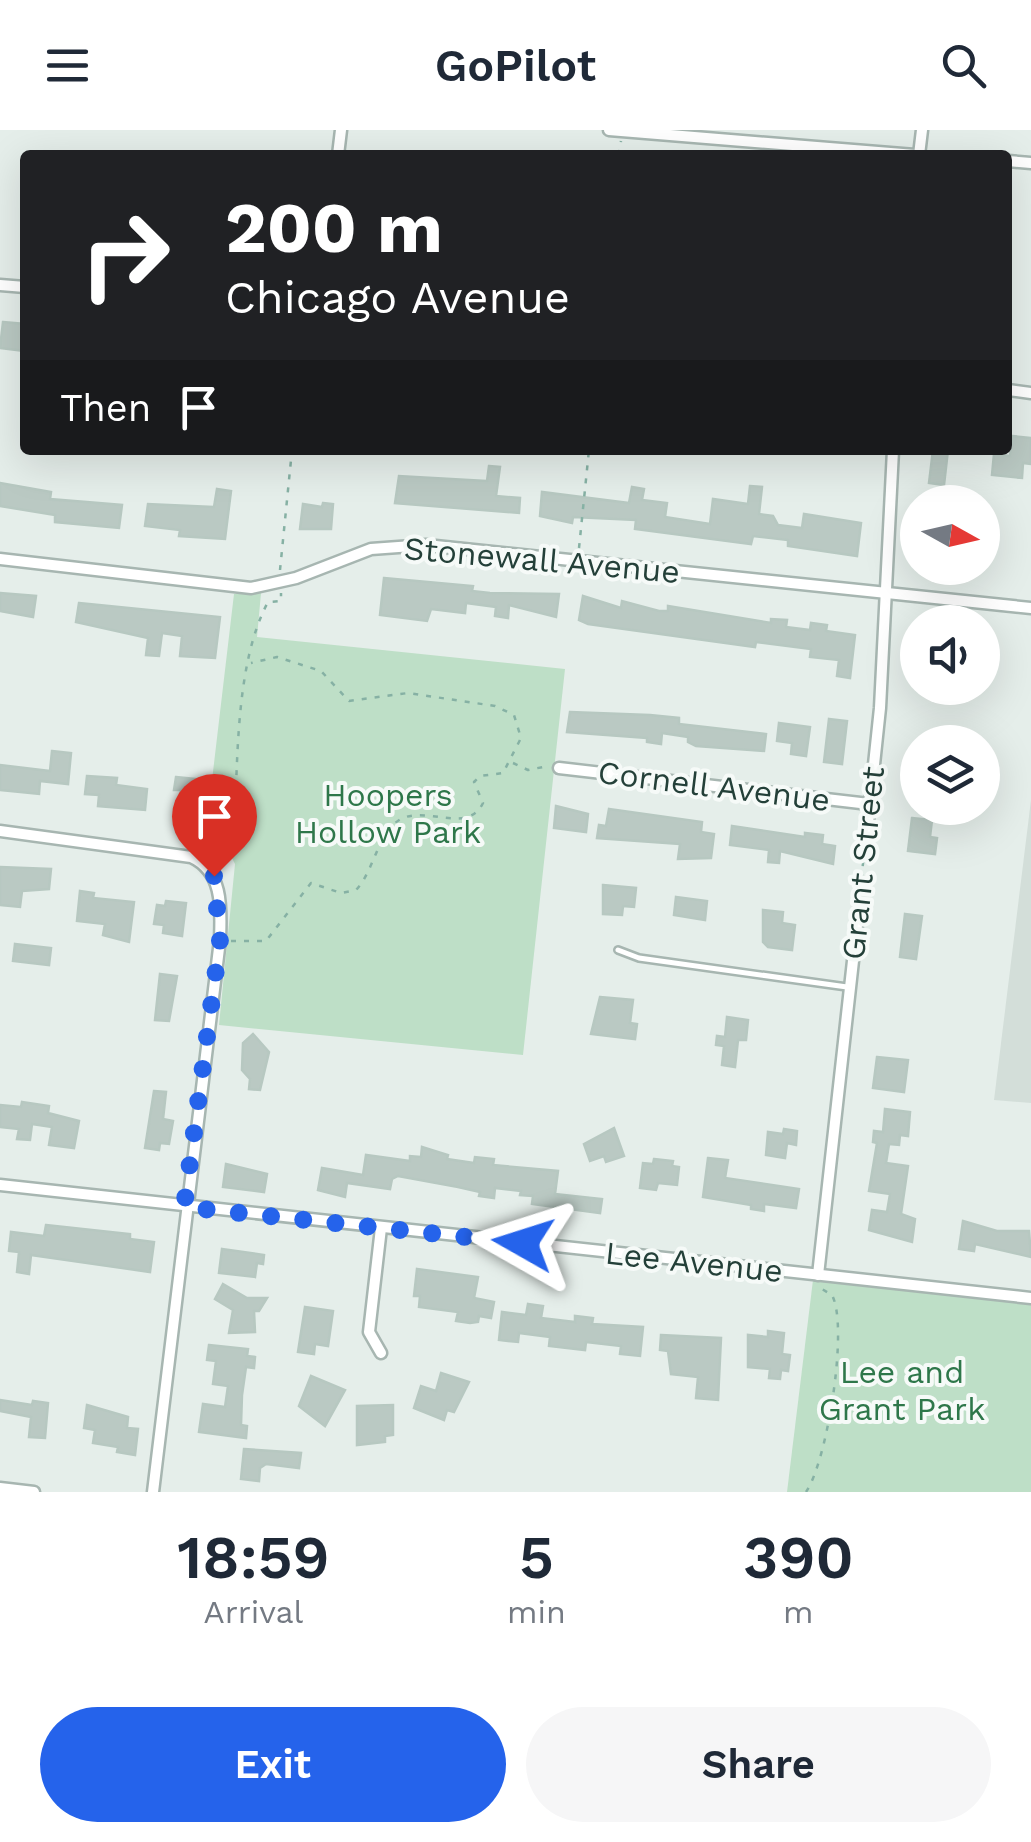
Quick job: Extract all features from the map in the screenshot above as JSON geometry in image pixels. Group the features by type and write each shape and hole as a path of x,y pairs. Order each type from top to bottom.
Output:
{"street":[{"path":"609,130 855,150"},
{"name":"Grant Street","path":"866,840 893,455"},
{"name":"Stonewall Avenue","path":"0,559 229,587 280,583 390,546 426,545 1031,608"},
{"name":"Cornell Avenue","path":"558,768 869,804"},
{"path":"0,831 192,857 214,876 220,940 184,1207 153,1492"},
{"name":"Grant Street","path":"818,1275 858,916"},
{"name":"Lee Avenue","path":"0,1186 1031,1298"},
{"path":"381,1228 369,1332 381,1352"},
{"path":"0,1488 34,1492"}],"lane":[{"path":"618,950 639,958 850,988"}],"path":[{"path":"234,840 239,743 260,616 268,602 282,601 280,583 292,455"},
{"path":"577,561 589,455"},
{"path":"220,940 266,941 311,883 340,893 356,890 394,823 411,816 470,818 483,803 475,787 476,778 503,773 512,762 522,729 504,708 408,693 349,701 320,672 277,657 251,663"},
{"path":"512,762 528,770 558,768"},
{"name":"Grant Street","path":"858,916 866,840"},
{"path":"806,1492 822,1462 839,1327 836,1304 826,1290 816,1289 818,1275"}],"shaded area":[{"path":"1031,800 1031,1103 994,1100"}],"green space":[{"name":"Hoopers Hollow Park","path":"261,593 257,637 565,669 523,1055 219,1025 235,864 228,850 204,848 234,594"},
{"name":"Lee and Grant Park","path":"813,1280 1031,1303 1031,1492 787,1492"}],"building":[{"path":"3,322 20,324 20,350 0,348"},
{"path":"1012,436 1031,438 1031,464 1023,463 1022,478 992,475 994,455 1010,456"},
{"path":"932,455 947,455 944,485 929,483"},
{"path":"489,466 500,467 496,496 520,498 519,513 395,503 399,476 487,481"},
{"path":"0,483 51,492 50,499 122,505 119,528 55,522 55,515 0,506"},
{"path":"750,486 762,487 759,514 773,516 778,525 802,528 804,514 861,523 857,556 788,546 788,540 753,536 751,544 635,529 636,520 573,517 572,523 540,516 542,492 629,503 632,487 644,489 642,500 667,503 665,517 710,524 713,499 748,504"},
{"path":"217,489 231,491 225,539 179,536 180,530 145,526 148,504 214,507"},
{"path":"323,503 333,504 331,529 300,529 303,504 322,507"},
{"path":"384,578 473,586 472,591 490,593 559,594 556,617 509,605 508,618 495,616 496,607 466,603 465,613 431,609 427,621 380,615"},
{"path":"0,593 36,596 33,617 0,611"},
{"path":"583,596 621,608 622,601 659,611 668,611 668,606 771,623 771,619 787,620 786,627 810,630 811,623 827,625 826,631 855,635 850,678 837,676 839,660 810,657 811,649 756,642 755,647 588,624 579,620"},
{"path":"79,603 220,617 215,658 180,656 182,636 162,633 159,656 146,655 148,638 76,622"},
{"path":"570,712 679,718 679,724 766,734 764,751 696,746 688,742 688,737 662,733 661,744 647,742 647,738 567,732"},
{"path":"829,719 847,721 842,764 824,762"},
{"path":"779,723 810,727 806,756 791,754 792,743 777,741"},
{"path":"52,751 71,753 68,784 40,781 39,794 0,790 0,765 50,771"},
{"path":"87,776 117,778 116,785 147,789 145,810 98,806 99,795 85,794"},
{"path":"176,777 197,779 192,818 178,817 181,790 174,790"},
{"path":"556,806 588,814 586,832 554,828"},
{"path":"609,809 702,822 701,832 714,834 711,858 678,859 680,844 597,838 599,825 606,826"},
{"path":"911,825 931,825 930,837 937,838 935,854 908,851"},
{"path":"732,826 805,837 805,833 823,835 822,844 835,846 833,864 780,851 779,863 768,862 769,850 730,845"},
{"path":"0,867 51,869 49,889 22,891 20,907 0,905"},
{"path":"603,885 636,888 634,907 623,906 622,915 603,914"},
{"path":"80,891 94,893 93,898 134,902 129,942 103,935 105,924 77,921"},
{"path":"676,897 707,901 705,920 674,915"},
{"path":"166,901 186,903 182,936 163,933 164,925 154,924 157,905 165,906"},
{"path":"763,910 783,912 782,923 795,925 792,950 768,947 763,942"},
{"path":"905,914 922,916 916,959 900,957"},
{"path":"15,944 51,948 49,965 13,961"},
{"path":"160,974 177,976 169,1021 155,1020"},
{"path":"600,997 633,1000 630,1023 637,1024 635,1039 591,1034"},
{"path":"727,1017 748,1020 746,1040 738,1040 735,1067 722,1065 724,1046 716,1045 717,1036 725,1037"},
{"path":"253,1034 269,1052 260,1090 249,1089 250,1079 242,1070 243,1043"},
{"path":"877,1057 908,1060 904,1092 873,1088"},
{"path":"154,1091 166,1092 163,1119 173,1121 169,1144 160,1143 159,1150 145,1148"},
{"path":"22,1102 49,1106 48,1113 79,1121 74,1148 49,1145 52,1127 32,1124 30,1140 17,1139 19,1129 0,1127 0,1105 21,1107"},
{"path":"885,1109 910,1112 908,1136 900,1135 899,1145 889,1144 886,1163 908,1166 901,1214 915,1219 912,1242 869,1230 872,1210 887,1212 890,1194 869,1191 877,1143 873,1142 874,1131 883,1132"},
{"path":"614,1128 624,1156 606,1162 604,1156 590,1161 584,1144"},
{"path":"784,1129 797,1131 796,1145 787,1143 785,1158 766,1155 768,1132 783,1134"},
{"path":"422,1147 448,1155 447,1159 474,1163 475,1157 494,1159 493,1165 558,1171 555,1194 602,1199 600,1213 532,1204 533,1196 520,1195 521,1191 495,1188 494,1198 398,1176 392,1179 390,1189 347,1183 345,1197 318,1190 322,1168 363,1175 366,1155 410,1161 410,1156 421,1157"},
{"path":"708,1158 728,1160 725,1178 799,1189 796,1208 764,1204 764,1211 703,1197"},
{"path":"654,1159 673,1161 672,1166 679,1167 677,1185 658,1183 656,1190 640,1188 643,1163 653,1164"},
{"path":"226,1164 267,1174 264,1192 223,1187"},
{"path":"963,1221 997,1231 1029,1231 1031,1257 975,1244 974,1251 959,1249"},
{"path":"46,1225 130,1234 130,1239 154,1242 150,1272 31,1255 29,1274 17,1272 19,1252 9,1251 11,1232 44,1236"},
{"path":"222,1249 264,1255 263,1264 257,1263 255,1277 219,1273"},
{"path":"417,1269 478,1277 474,1298 494,1302 491,1318 479,1316 478,1322 470,1323 456,1321 458,1312 419,1307 420,1296 414,1296"},
{"path":"223,1284 247,1298 267,1298 259,1311 254,1311 255,1332 229,1333 233,1310 215,1299"},
{"path":"528,1304 543,1306 541,1318 575,1322 575,1316 593,1318 592,1324 643,1327 640,1356 620,1354 621,1346 586,1342 585,1350 549,1346 550,1337 519,1333 518,1342 499,1340 502,1312 526,1315"},
{"path":"305,1307 333,1311 328,1346 315,1344 314,1354 298,1352"},
{"path":"768,1331 784,1333 782,1354 790,1355 788,1371 781,1370 780,1379 769,1378 770,1369 748,1367 748,1335 768,1337"},
{"path":"661,1335 721,1338 718,1400 696,1398 698,1377 671,1374 668,1351 660,1350"},
{"path":"209,1345 248,1349 247,1356 255,1357 254,1368 246,1367 242,1395 241,1425 247,1426 246,1438 199,1432 203,1404 225,1407 228,1386 213,1384 216,1361 207,1360"},
{"path":"441,1373 469,1382 454,1412 447,1410 444,1420 414,1408 421,1386 436,1391"},
{"path":"311,1376 345,1390 325,1426 299,1406"},
{"path":"0,1400 48,1403 45,1438 29,1437 31,1417 0,1411"},
{"path":"87,1405 128,1417 127,1428 138,1429 135,1455 117,1452 118,1447 93,1443 95,1430 84,1428"},
{"path":"393,1405 393,1435 385,1436 385,1442 357,1445 357,1406"},
{"path":"244,1449 301,1453 299,1468 266,1464 260,1468 259,1481 241,1479"}],"route":[{"path":"214,876 220,900 220,940 184,1207 523,1243"}]}
